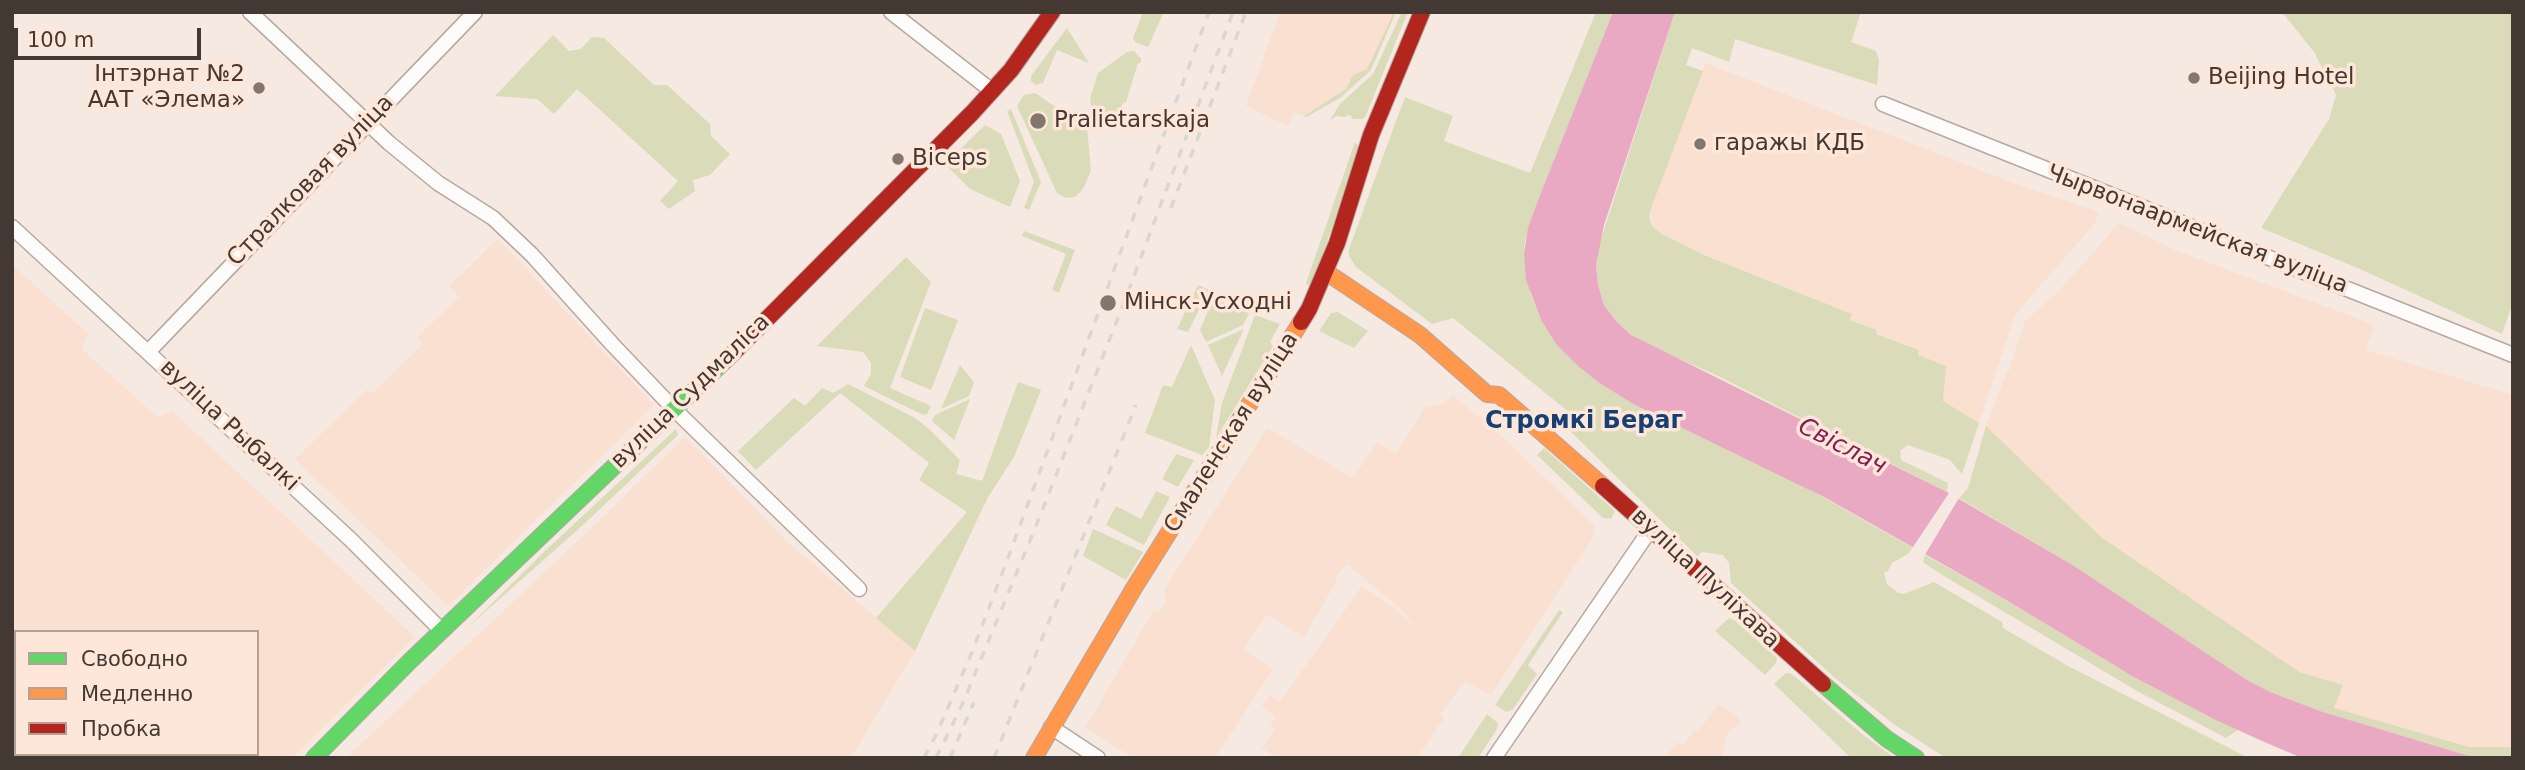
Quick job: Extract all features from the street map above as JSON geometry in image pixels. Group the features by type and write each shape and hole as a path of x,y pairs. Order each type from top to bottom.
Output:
{"street":[{"path":"250,12 368,124 438,183 503,227 542,265 675,410 859,589"},
{"name":"Стралковая вуліца","path":"148,352 475,12"},
{"path":"891,12 992,91"},
{"name":"вуліца Судмаліса","path":"314,758 442,631 675,410 853,233 1011,70 1052,12"},
{"name":"Смаленская вуліца","path":"1034,758 1134,588 1298,329 1326,272 1371,135 1422,12"},
{"name":"Чырвонаармейская вуліца","path":"1882,104 2513,355"},
{"name":"вуліца Рыбалкі","path":"12,227 350,539 442,631"},
{"name":"вуліца Пуліхава","path":"1326,272 1420,335 1451,350 1474,367 1494,384 1493,395 1568,454 1818,681 1887,739 1916,758"},
{"path":"1494,758 1650,530"},
{"path":"1051,727 1098,758"}],"shaded area":[{"path":"1280,12 1394,12 1367,69 1353,75 1346,89 1304,116 1294,112 1288,126 1246,106"},
{"path":"1705,63 2011,182 2099,212 2095,223 2015,315 1979,423 1943,401 1945,366 1917,355 1919,350 1876,333 1877,330 1850,319 1852,314 1704,255 1654,228 1650,211"},
{"path":"2119,223 2175,250 2375,325 2366,350 2513,395 2513,747 2473,748 2336,709 2334,707 2342,685 2299,673 2101,537 1986,426 2009,371 2025,321 2058,292"},
{"path":"498,239 654,405 448,606 295,459 367,390 372,394 423,344 417,337 459,297 449,286"},
{"path":"12,264 88,334 81,348 157,417 172,411 415,637 292,758 12,758"},
{"path":"1453,395 1475,415 1480,416 1595,526 1590,542 1491,695 1465,681 1440,715 1444,718 1417,758 1277,758 1262,748 1275,729 1270,725 1276,717 1262,706 1270,695 1280,702 1362,586 1398,611 1420,634 1402,610 1347,564 1335,577 1337,580 1304,637 1267,614 1243,649 1273,669 1215,758 1134,758 1085,728 1154,610 1159,613 1166,600 1164,590 1267,428 1353,478 1377,442 1396,454 1424,408 1445,403"},
{"path":"685,437 789,543 915,651 851,758 346,758 578,541"},
{"path":"1718,704 1736,715 1741,723 1728,731 1721,758 1665,758 1677,742 1684,746 1694,730 1698,732"}],"green space":[{"path":"1143,12 1164,12 1148,47 1135,42 1133,38"},
{"path":"1394,12 1371,70 1340,98 1304,116 1346,89 1353,75 1367,69"},
{"path":"1402,12 1408,12 1366,115 1363,119 1351,119 1352,116 1347,115 1330,120 1340,104 1373,74"},
{"path":"1596,12 1613,12 1538,200 1525,241 1524,254 1530,293 1541,320 1556,344 1598,382 1633,404 1796,482 1913,548 1884,572 1887,584 1898,593 1904,594 1934,582 2002,622 2003,628 2068,666 2249,758 1946,758 1895,725 1835,678 1731,583 1729,563 1723,555 1702,552 1697,556 1563,424 1570,413 1453,318 1432,324 1356,267 1349,256 1349,249 1405,97 1453,116 1444,141 1530,173"},
{"path":"1675,12 1861,12 1851,42 1876,51 1879,60 1877,85 1735,39 1729,62 1692,48 1686,65 1703,71 1650,211 1650,220 1653,227 1662,234 1704,255 1852,314 1850,320 1877,330 1876,334 1919,350 1918,355 1946,366 1943,401 1979,423 1962,474 1950,460 1908,445 1900,451 1901,460 1948,483 1947,492 1714,374 1647,345 1631,335 1604,305 1596,266 1599,245"},
{"path":"2282,12 2513,12 2513,303 2502,334 2360,269 2261,228 2329,119 2336,95 2314,52"},
{"path":"1067,28 1089,63 1057,50 1043,83 1035,85 1031,76"},
{"path":"553,35 569,51 581,49 592,37 604,38 654,85 667,85 710,124 711,136 730,154 710,175 693,180 695,191 669,209 660,201 678,181 577,89 554,114 537,99 495,96"},
{"path":"1134,51 1141,63 1138,63 1117,124 1107,129 1094,122 1090,99 1098,73 1127,52"},
{"path":"1035,93 1087,128 1091,171 1083,189 1075,197 1066,198 1057,193 1017,106 1024,95"},
{"path":"1011,109 1041,182 1029,210 1024,208 1034,182 1007,111"},
{"path":"985,125 1001,134 1020,181 1010,207 970,189 945,164"},
{"path":"1355,142 1360,149 1312,284 1309,286 1306,283"},
{"path":"1024,231 1075,250 1059,293 1052,290 1066,254 1022,236"},
{"path":"906,257 931,282 890,388 931,406 927,414 923,415 864,386 871,374 871,363 863,352 817,346"},
{"path":"1198,285 1209,290 1188,332 1177,329"},
{"path":"1213,298 1249,313 1243,325 1206,342 1200,330"},
{"path":"925,308 958,320 931,390 900,377"},
{"path":"1338,312 1368,331 1354,348 1319,331 1331,313"},
{"path":"1255,315 1280,324 1270,342 1273,346 1216,438 1222,403"},
{"path":"1244,329 1222,376 1208,345"},
{"path":"1191,345 1215,400 1209,447 1202,455 1145,433 1163,385 1172,387"},
{"path":"960,365 974,382 969,396 941,409"},
{"path":"1018,382 1041,390 1014,457 988,497 915,651 876,618 967,512 919,480 929,463 840,393 756,470 738,451 794,398 805,406 822,388 833,393 848,384 915,418 960,460 956,474 982,481"},
{"path":"970,399 954,440 932,421 935,415"},
{"path":"1986,426 2101,537 2299,672 2343,685 2334,708 2469,747 2513,747 2513,758 2476,758 2323,712 2270,692 2247,680 2071,564 1959,498 1968,488"},
{"path":"676,429 678,435 583,525 467,628 545,551"},
{"path":"1544,448 1615,511 1611,519 1603,518 1537,455"},
{"path":"1176,454 1194,460 1178,487 1162,479"},
{"path":"1156,491 1170,497 1144,545 1106,525 1116,506 1141,519"},
{"path":"1093,529 1143,552 1126,580 1083,556"},
{"path":"1925,555 2008,601 2132,676 2238,730 2226,738 2137,691 1939,573 1923,562"},
{"path":"1559,610 1563,612 1528,665 1537,674 1513,709 1506,712 1495,705"},
{"path":"1729,618 1777,658 1765,675 1715,631"},
{"path":"1786,673 1792,674 1863,735 1895,758 1851,758 1774,684"},
{"path":"1487,714 1498,723 1497,729 1478,758 1458,758"}],"water":[{"name":"Свіслач","path":"1613,12 1675,12 1604,225 1596,265 1604,305 1631,335 1947,492 2071,564 2247,680 2270,692 2323,712 2476,758 2302,758 2262,741 2132,676 2008,601 1824,497 1633,404 1577,365 1556,344 1541,320 1526,280 1524,254 1528,228 1538,200"}],"pier":[{"path":"1949,493 1959,498 1923,558 1911,550"}],"railway":[{"path":"924,758 972,652 1008,558 1209,12"},
{"path":"936,758 962,705 1036,526 1122,308 1233,12"},
{"path":"1171,208 1246,12"},
{"path":"994,758 1136,405"},
{"path":"950,758 974,702"}],"traffic: fast":[{"path":"314,758 410,661 732,354"},
{"path":"1823,684 1887,739 1916,758"}],"traffic: slow":[{"path":"1326,272 1420,335 1487,394 1499,395 1603,486"},
{"path":"1034,758 1134,588 1301,322"}],"traffic: jam":[{"path":"732,354 972,113 1011,70 1052,12"},
{"path":"1301,322 1337,243 1371,135 1422,12"},
{"path":"1603,486 1823,684"}],"place":[{"name":"Beijing Hotel","path":"2194,78"},
{"name":"Інтэрнат №2 ААТ «Элема»","path":"259,88"},
{"name":"Pralietarskaja","path":"1038,121"},
{"name":"гаражы КДБ","path":"1700,144"},
{"name":"Biceps","path":"898,159"},
{"name":"Мінск-Усходні","path":"1108,303"}],"district":[{"name":"Стромкі Бераг","path":"1584,422"}]}
